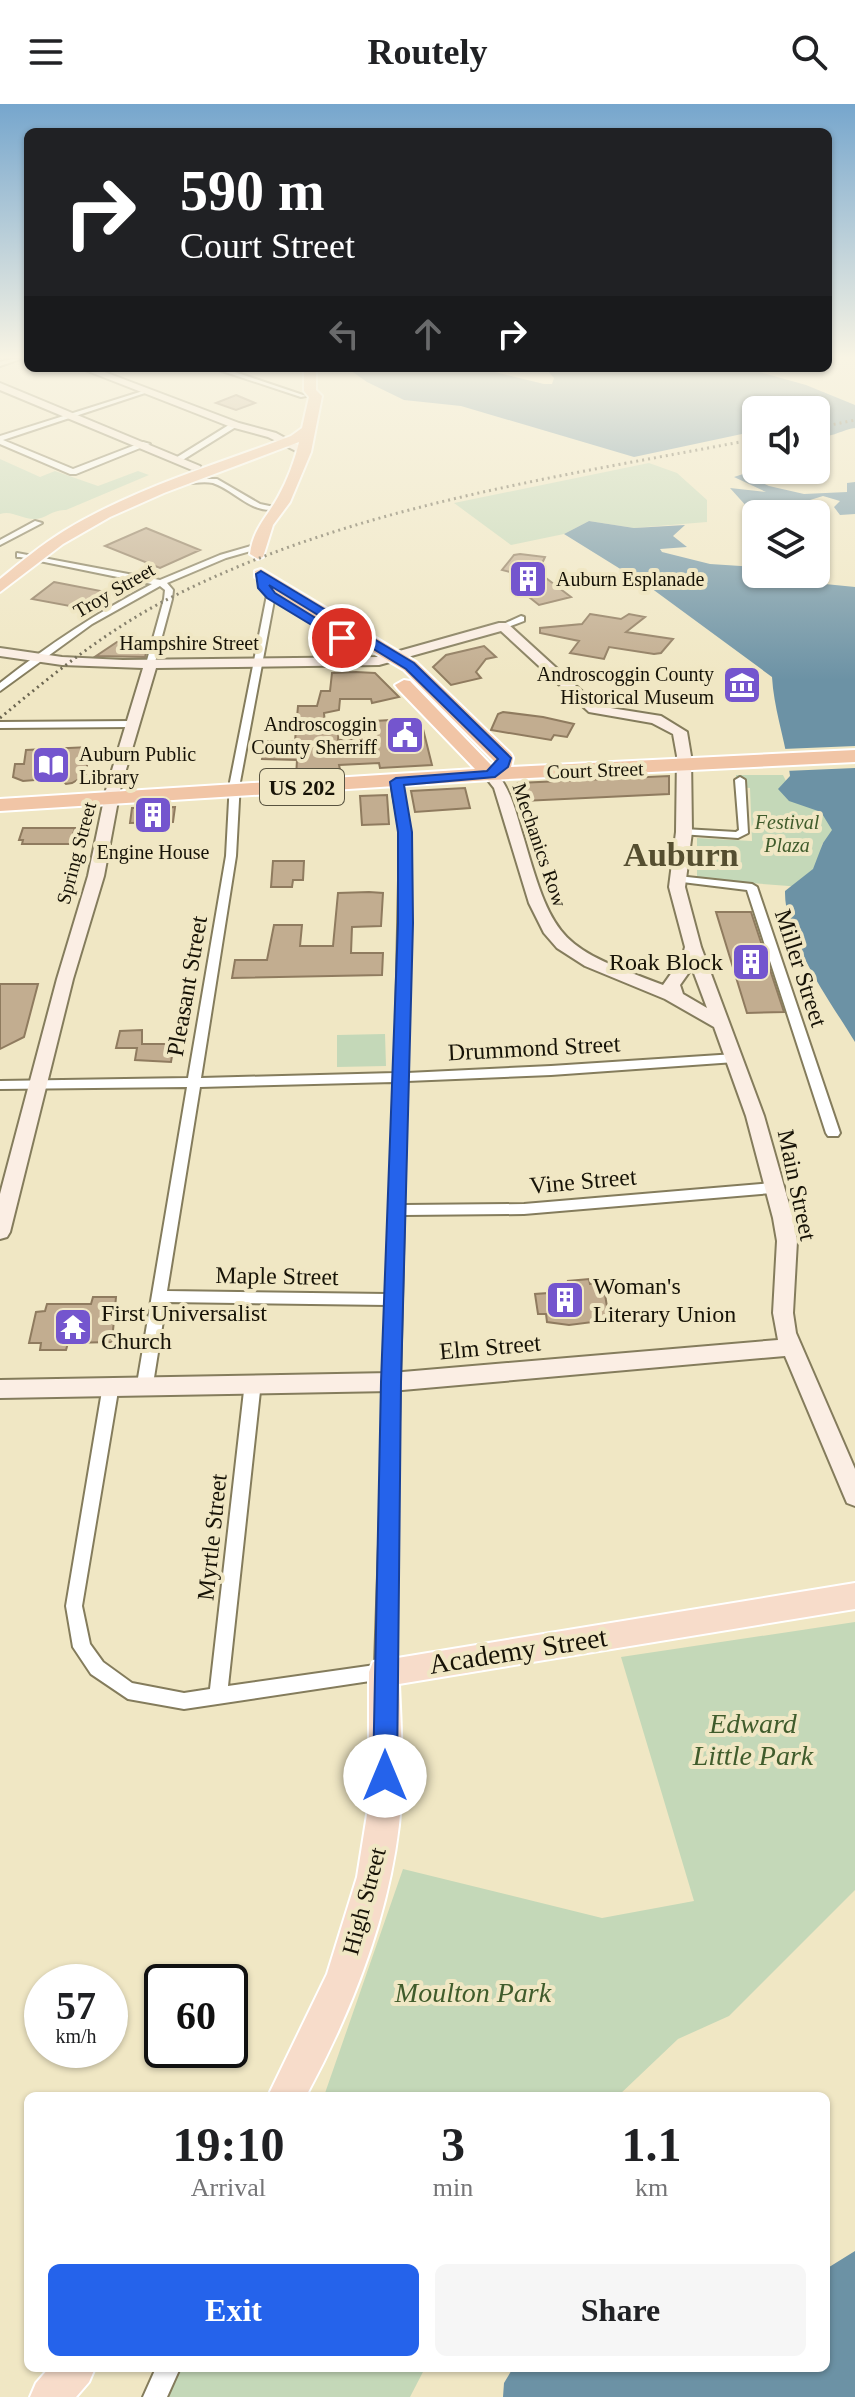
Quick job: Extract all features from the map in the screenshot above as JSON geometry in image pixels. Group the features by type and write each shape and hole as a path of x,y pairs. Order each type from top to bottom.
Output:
{"highway":[{"path":"0,587 28,556 92,509 204,466"},
{"path":"0,571 100,516 182,481 215,475 237,466"},
{"path":"288,466 283,502 275,508 259,559 264,588 271,595 387,658 410,666 504,758 564,771"},
{"path":"259,559 293,598 387,658 490,774 504,764 504,758"},
{"path":"677,736 701,754 760,758"},
{"name":"Court Street","path":"0,805 490,774 684,766 760,758 855,756"}],"main road":[{"path":"192,466 196,468"},
{"path":"503,626 594,709 656,719 677,736"},
{"name":"Hampshire Street","path":"0,652 36,658 151,664 259,664 387,658 503,626"},
{"name":"Spring Street","path":"0,1232 85,903 96,876 113,790 151,664"},
{"name":"Main Street","path":"677,736 684,766 684,832 678,879 693,947 755,1116 787,1241 783,1313 791,1347 855,1496"},
{"name":"Mechanics Row","path":"490,774 501,787 538,903 552,934 574,952 604,968 676,997"},
{"path":"693,947 690,959 671,985 676,997 719,1023"},
{"path":"676,997 710,993"},
{"name":"Elm Street","path":"0,1389 253,1382 391,1382 791,1347"},
{"name":"Academy Street","path":"384,1672 855,1596"},
{"name":"High Street","path":"288,2092 323,2029 345,1971 380,1844 385,1797 384,1672"},
{"path":"50,2397 72,2372"}],"street":[{"path":"60,466 73,472 89,466"},
{"path":"215,475 258,506 275,508"},
{"path":"0,543 38,523"},
{"path":"28,556 162,583"},
{"name":"Troy Street","path":"0,688 36,658 162,583 259,559"},
{"name":"Spring Street","path":"151,664 168,599 169,590 162,583"},
{"name":"Pleasant Street","path":"145,1384 231,856 237,791 235,782 271,595"},
{"path":"503,626 521,619"},
{"path":"0,725 132,724"},
{"path":"684,832 738,835 744,831 740,780"},
{"name":"High Street","path":"384,1672 405,832 396,782"},
{"name":"Miller Street","path":"678,879 752,887 833,1133"},
{"name":"Drummond Street","path":"0,1085 193,1085 735,1058"},
{"name":"Vine Street","path":"397,1210 524,1209 772,1188"},
{"name":"Maple Street","path":"159,1296 394,1300"},
{"name":"Myrtle Street","path":"218,1697 253,1382"},
{"name":"Academy Street","path":"111,1385 74,1606 82,1647 97,1668 128,1691 170,1700 218,1697 384,1672"},
{"path":"155,2397 166,2372"}],"green space":[{"path":"0,466 16,466 40,477 55,471 98,486 138,471 149,475 38,519 0,514"},
{"path":"634,466 657,466 677,473 707,500 707,522 634,528 589,521 564,534 511,545 454,503"},
{"name":"Festival Plaza","path":"736,775 783,775 788,785 824,810 837,830 822,844 821,852 825,857 802,887 697,879 697,838 752,841 750,788 737,787"},
{"path":"385,1034 386,1066 337,1067 337,1035"},
{"path":"855,1622 855,1890 729,2016 678,2039 622,2092 325,2092 403,1869 602,1918 694,1901 621,1657"},
{"path":"162,2372 423,2372 410,2397 149,2397"}],"water":[{"path":"855,482 855,514 840,515 834,507 840,501 823,496 810,500 742,501 730,488 766,492 749,484 765,484 804,494 847,492 847,483"},
{"path":"589,521 634,528 685,525 673,536 687,547 660,549 662,552 710,564 742,566 742,588 830,588 830,584 855,587 855,1042 810,969 787,910 785,891 813,869 832,830 821,812 789,801 778,789 790,776 772,677 651,588 564,534"},
{"path":"855,2251 855,2397 503,2397 504,2383 511,2372 830,2372 830,2267"}],"pier":[{"path":"855,746 855,768 785,771 783,749"}],"building":[{"path":"146,528 200,550 160,568 105,546"},
{"name":"Auburn Esplanade","path":"514,555 545,557 538,572 571,597 539,605 524,593 527,592 512,583 522,575 502,570"},
{"path":"54,582 106,592 86,609 32,599"},
{"path":"590,614 621,619 629,614 645,617 626,632 673,639 661,653 654,654 609,647 604,659 570,653 579,641 540,633 540,628 582,624"},
{"path":"117,642 149,642 145,657 96,656"},
{"path":"484,646 496,657 486,659 476,672 481,678 451,685 433,667 446,655"},
{"path":"332,673 375,673 399,697 372,703 371,699 340,699 339,710 324,713 325,724 339,723 338,740 378,737 375,721 406,719 408,726 422,725 432,765 380,768 379,763 339,765 341,774 296,777 297,760 262,759 265,741 295,741 298,706 317,706 321,691 330,691"},
{"path":"503,712 574,724 567,737 554,735 551,740 491,730 498,714"},
{"name":"Auburn Public Library","path":"89,747 86,775 72,783 66,784 60,778 23,781 13,777 15,764 24,764 26,750"},
{"path":"669,776 669,794 523,801 518,783"},
{"path":"465,788 470,808 415,812 411,791"},
{"path":"387,795 389,824 362,825 360,796"},
{"name":"Engine House","path":"175,807 173,822 130,823 132,808"},
{"path":"23,828 75,828 70,844 22,844 23,840 19,840"},
{"path":"273,861 304,861 303,880 293,880 292,887 271,887"},
{"path":"338,893 383,893 381,926 352,927 351,953 383,953 382,975 232,978 235,960 267,960 274,925 302,925 300,946 333,946"},
{"name":"Roak Block","path":"716,912 751,912 784,1012 747,1013"},
{"path":"0,984 38,984 24,1037 0,1049"},
{"path":"142,1030 142,1044 174,1044 171,1062 135,1060 137,1048 116,1048 120,1031"},
{"name":"Woman's Literary Union","path":"589,1279 590,1284 597,1283 599,1294 605,1294 609,1320 569,1325 547,1322 546,1314 538,1314 535,1294 563,1292 562,1287 569,1286 568,1281"},
{"name":"First Universalist Church","path":"93,1297 116,1297 112,1342 68,1343 66,1350 40,1350 41,1343 29,1343 36,1312 45,1311 47,1304 91,1304"}],"railway":[{"path":"0,718 123,625 168,599 237,567 309,540 456,498 614,466"}],"place":[{"name":"Auburn Esplanade","path":"528,579"},
{"name":"Androscoggin County Historical Museum","path":"742,685"},
{"name":"Androscoggin County Sherriff","path":"405,735"},
{"name":"Auburn Public Library","path":"51,765"},
{"name":"Engine House","path":"153,815"},
{"name":"Roak Block","path":"751,962"},
{"name":"Woman's Literary Union","path":"565,1300"},
{"name":"First Universalist Church","path":"73,1327"}],"district":[{"name":"Auburn","path":"681,854"}],"route":[{"path":"342,638 271,595 264,588 261,574 293,598 380,645 410,666 504,758 504,764 490,774 396,782 405,832 405,923 384,1672 385,1776"}],"park label":[{"name":"Edward Little Park","path":"753,1739"},
{"name":"Moulton Park","path":"473,1992"}]}
